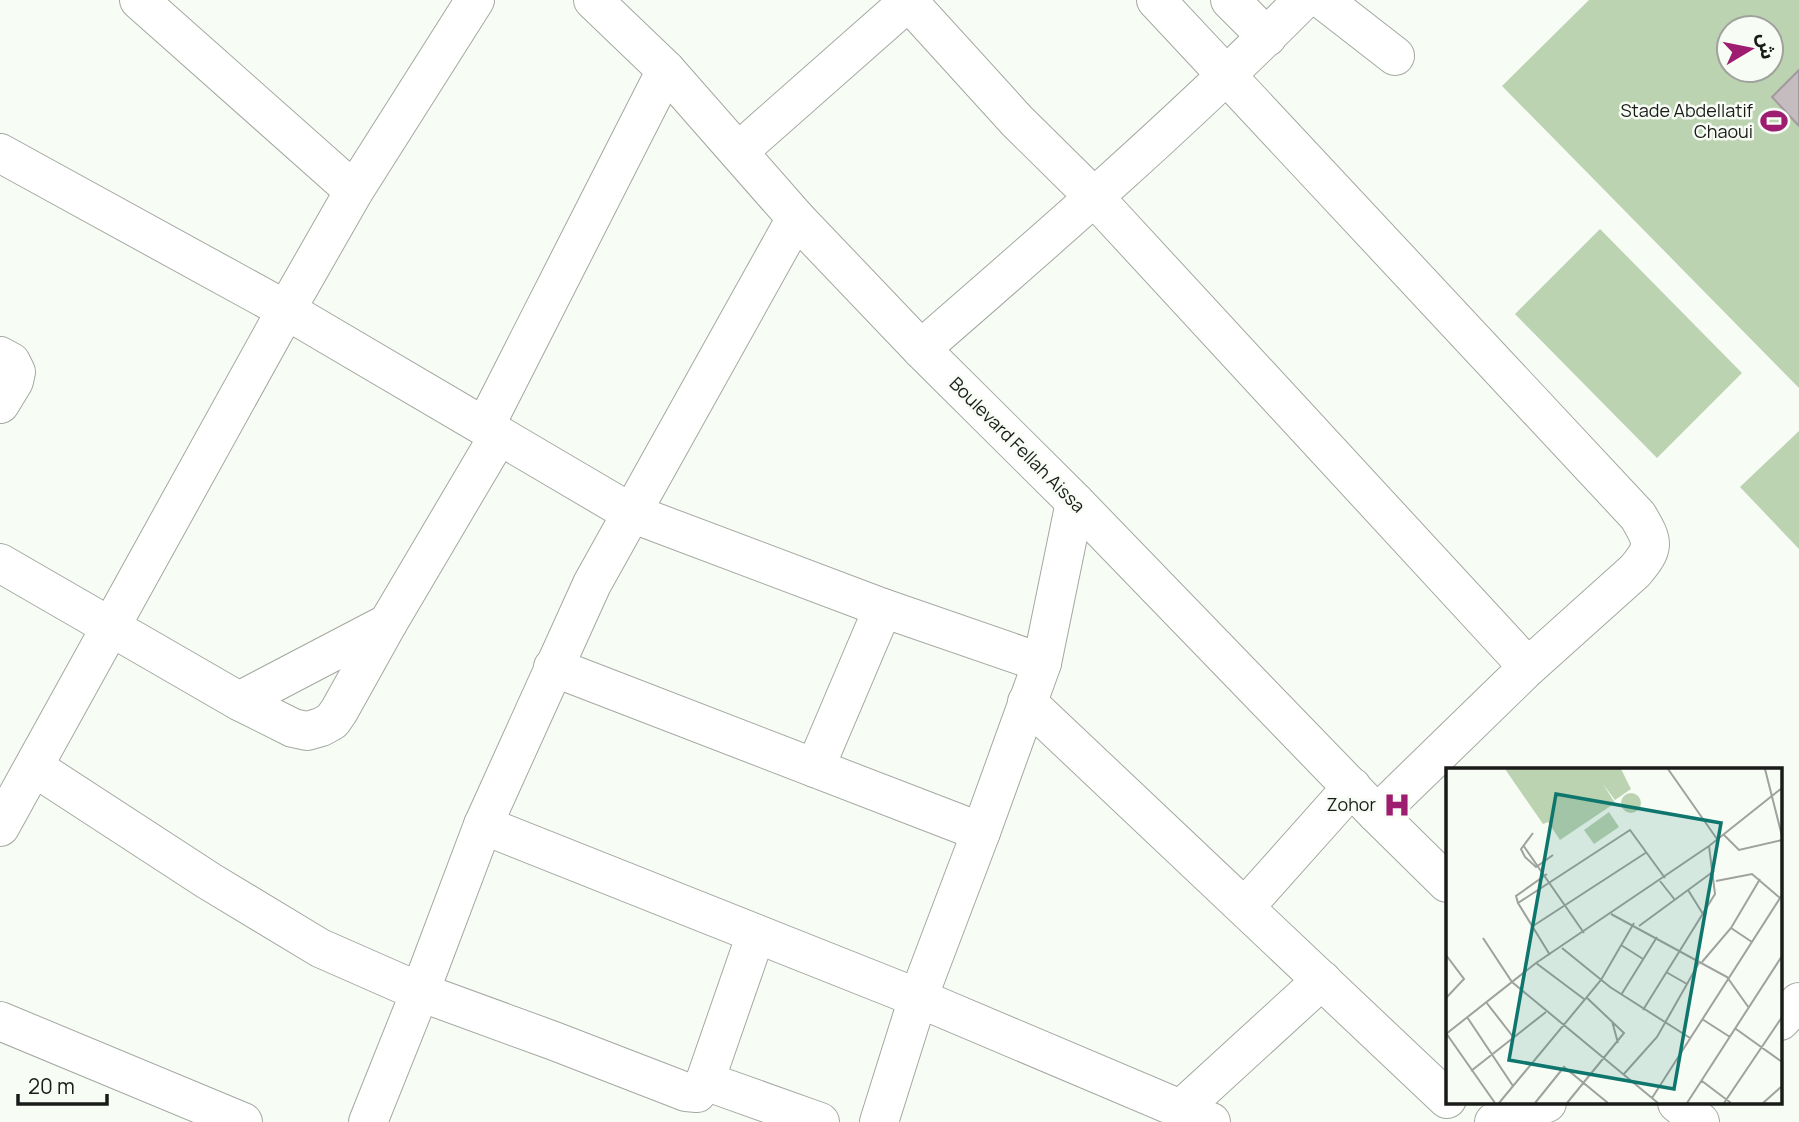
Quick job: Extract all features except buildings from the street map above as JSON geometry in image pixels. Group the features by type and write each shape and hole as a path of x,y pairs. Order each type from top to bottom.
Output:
{"street":[{"path":"0,827 354,191 475,0"},
{"name":"Boulevard Fellah Aissa","path":"593,0 666,70 796,218 921,349 1075,502 1446,882"},
{"path":"1156,0 1638,516 1648,533 1650,545 1647,556 1635,571 1528,667 1364,800 1245,907"},
{"path":"1230,0 1267,37"},
{"path":"921,349 1095,198 1227,76 1303,0"},
{"path":"1323,0 1395,56"},
{"path":"738,151 908,1 1017,121 1095,198 1528,667"},
{"path":"149,3 354,191"},
{"path":"0,563 239,701 293,728 307,731 332,721 492,431 666,70"},
{"path":"0,153 286,310 631,513 883,608 1042,663"},
{"path":"368,1122 483,825 592,584 796,218"},
{"path":"0,356 11,362 16,372 0,404"},
{"path":"879,1122 918,998 1042,663 1075,502"},
{"path":"815,768 883,608"},
{"path":"239,701 388,623"},
{"path":"554,667 981,832"},
{"path":"1027,702 1446,1098"},
{"path":"34,767 265,916 320,948 420,992 690,1094 697,1093 705,1081 756,934"},
{"path":"483,825 918,998 1196,1115 1322,980"},
{"path":"1782,1019 1799,1002"},
{"path":"0,1021 243,1122"},
{"path":"705,1081 820,1122"},
{"path":"1452,1104 1471,1122"},
{"path":"1494,1122 1544,1104"}],"green space":[{"path":"1589,0 1799,0 1799,388 1502,86"},
{"path":"1600,229 1742,373 1657,458 1515,314"},
{"path":"1799,431 1799,549 1740,487"}],"place":[{"name":"Stade Abdellatif Chaoui","path":"1774,121"},
{"name":"Zohor","path":"1397,805"}]}
